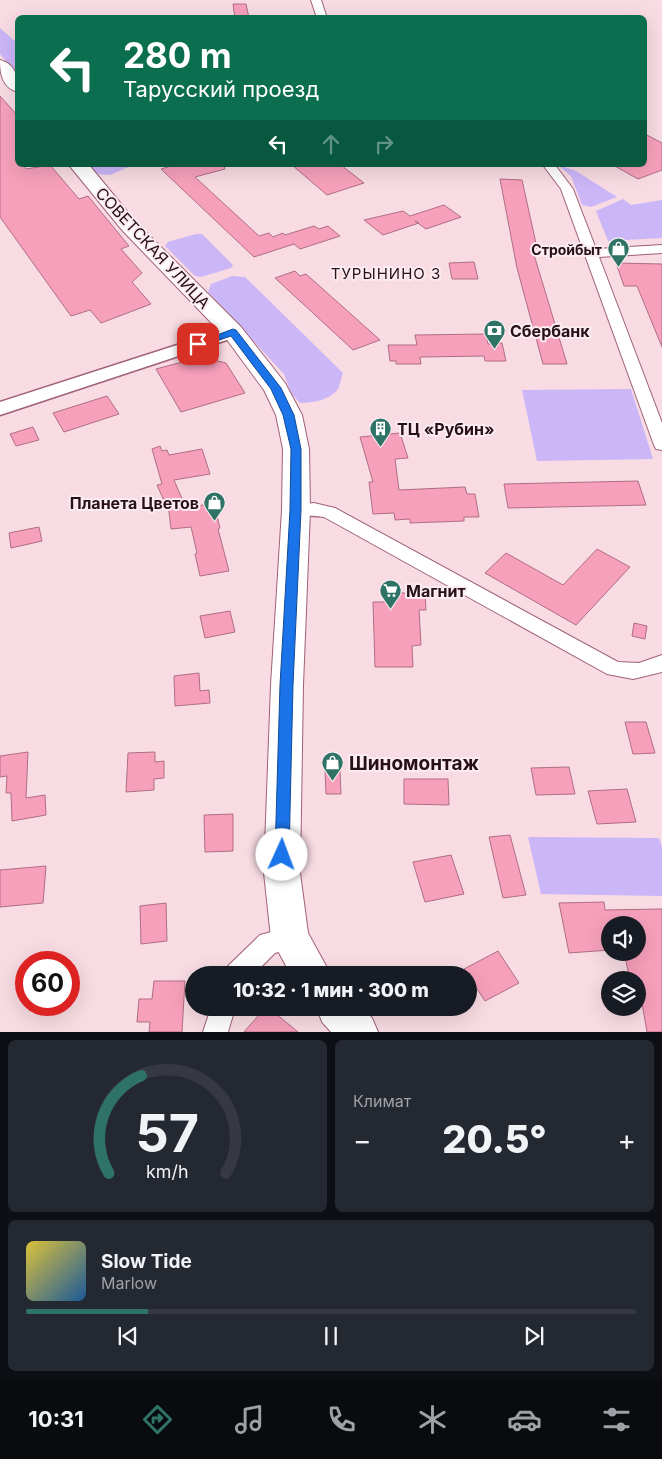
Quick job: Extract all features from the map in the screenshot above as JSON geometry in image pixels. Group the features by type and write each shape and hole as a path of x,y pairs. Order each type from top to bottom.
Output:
{"main road":[{"path":"0,65 15,82"},
{"name":"СОВЕТСКАЯ УЛИЦА","path":"81,167 130,226 233,332 276,388 289,415 296,449 296,510 287,675 282,874 290,938 307,966"},
{"path":"343,1016 358,1032"}],"street":[{"path":"316,0 321,15"},
{"path":"550,167 567,189 662,445"},
{"path":"591,253 662,249"},
{"path":"0,409 233,332"},
{"path":"296,510 314,509 329,512 614,669 636,672 662,663"},
{"path":"245,966 268,943 290,938"},
{"path":"215,1032 220,1016"}],"shaded area":[{"path":"0,28 15,41 15,73 0,54"},
{"path":"91,167 128,167 110,175 96,174"},
{"path":"560,167 576,171 617,197 591,207 582,205 571,176"},
{"path":"623,199 631,205 662,200 662,238 608,241 596,211"},
{"path":"202,234 233,265 231,268 201,277 195,276 165,246 168,242"},
{"path":"232,276 245,277 343,373 335,393 321,400 300,403 291,393 284,374 208,292 211,284"},
{"path":"631,389 653,459 537,461 522,390"},
{"path":"528,837 659,838 662,847 662,896 541,894"}],"building":[{"path":"233,4 246,4 248,15 235,15"},
{"path":"0,96 15,113 15,167 24,167 26,169 52,167 79,199 88,196 129,246 121,249 142,273 132,282 151,304 101,323 90,310 71,316 0,217"},
{"path":"647,135 662,143 662,170 638,179 617,167 647,167"},
{"path":"168,167 224,167 225,169 195,177 259,236 269,233 273,237 314,226 319,229 328,226 340,236 300,249 294,244 254,257 161,169"},
{"path":"294,167 344,167 364,183 327,195"},
{"path":"500,179 522,180 537,248 532,248 567,364 543,364 517,268"},
{"path":"444,205 461,217 426,229 418,223 383,235 364,220 403,211 410,216"},
{"path":"474,262 478,279 452,279 449,263"},
{"path":"616,263 662,264 662,347 637,286 624,286"},
{"path":"295,271 300,276 306,274 380,340 353,350 275,278"},
{"path":"486,334 488,344 502,343 506,361 485,361 484,356 420,357 421,364 396,364 396,361 390,361 388,345 417,345 415,335"},
{"path":"201,357 226,363 245,393 181,412 156,369"},
{"path":"107,396 119,414 64,432 53,413"},
{"path":"33,427 39,440 16,446 10,434"},
{"path":"400,433 408,458 395,459 399,490 465,487 467,494 475,494 479,517 464,517 464,521 410,523 410,519 395,520 394,513 373,514 369,482 373,482 360,437"},
{"path":"160,446 162,451 167,450 169,455 202,449 210,474 174,480 186,508 214,503 220,528 218,529 229,571 200,576 191,527 171,529 169,512 157,485 162,484 152,449"},
{"path":"638,481 646,505 508,508 504,484"},
{"path":"39,527 42,541 11,548 9,533"},
{"path":"597,549 630,567 576,625 485,573 506,553 563,585"},
{"path":"391,593 425,593 426,610 419,610 421,645 412,646 413,667 375,667 373,602 392,602"},
{"path":"230,611 235,632 205,638 200,616"},
{"path":"634,623 647,626 645,639 632,636"},
{"path":"199,673 200,691 209,690 210,703 175,706 174,676"},
{"path":"625,722 646,722 655,753 633,754"},
{"path":"28,752 26,798 45,795 46,815 12,821 11,793 6,793 7,776 0,777 0,756"},
{"path":"155,752 155,762 164,761 164,778 154,779 154,790 126,792 128,753"},
{"path":"569,767 575,794 536,795 531,768"},
{"name":"Шиномонтаж","path":"325,771 340,771 341,794 326,794"},
{"path":"404,779 448,779 449,805 404,804"},
{"path":"627,789 636,822 597,824 588,791"},
{"path":"233,814 233,851 205,852 204,815"},
{"path":"510,835 526,895 503,898 489,837"},
{"path":"451,855 464,894 425,902 413,862"},
{"path":"46,866 43,903 0,907 0,870"},
{"path":"604,902 605,910 662,909 662,1032 647,1032 644,1016 646,1016 646,971 628,971 626,961 646,961 646,916 601,916 601,951 569,953 559,903"},
{"path":"166,903 167,941 141,944 140,906"},
{"path":"498,951 519,983 485,1001 477,989 477,966 470,966"},
{"path":"154,981 185,981 182,1032 149,1032 150,1022 137,1022 139,999 152,999"},
{"path":"258,1016 279,1016 298,1032 244,1032"}],"place":[{"name":"Стройбыт","path":"618,268"},
{"name":"Сбербанк","path":"494,350"},
{"name":"ТЦ «Рубин»","path":"381,448"},
{"name":"Планета Цветов","path":"215,522"},
{"name":"Магнит","path":"390,610"},
{"name":"Шиномонтаж","path":"333,782"}],"district":[{"name":"ТУРЫНИНО 3","path":"386,273"}],"route":[{"path":"198,344 233,332 276,388 289,415 296,449 296,510 287,685 282,855"}]}
